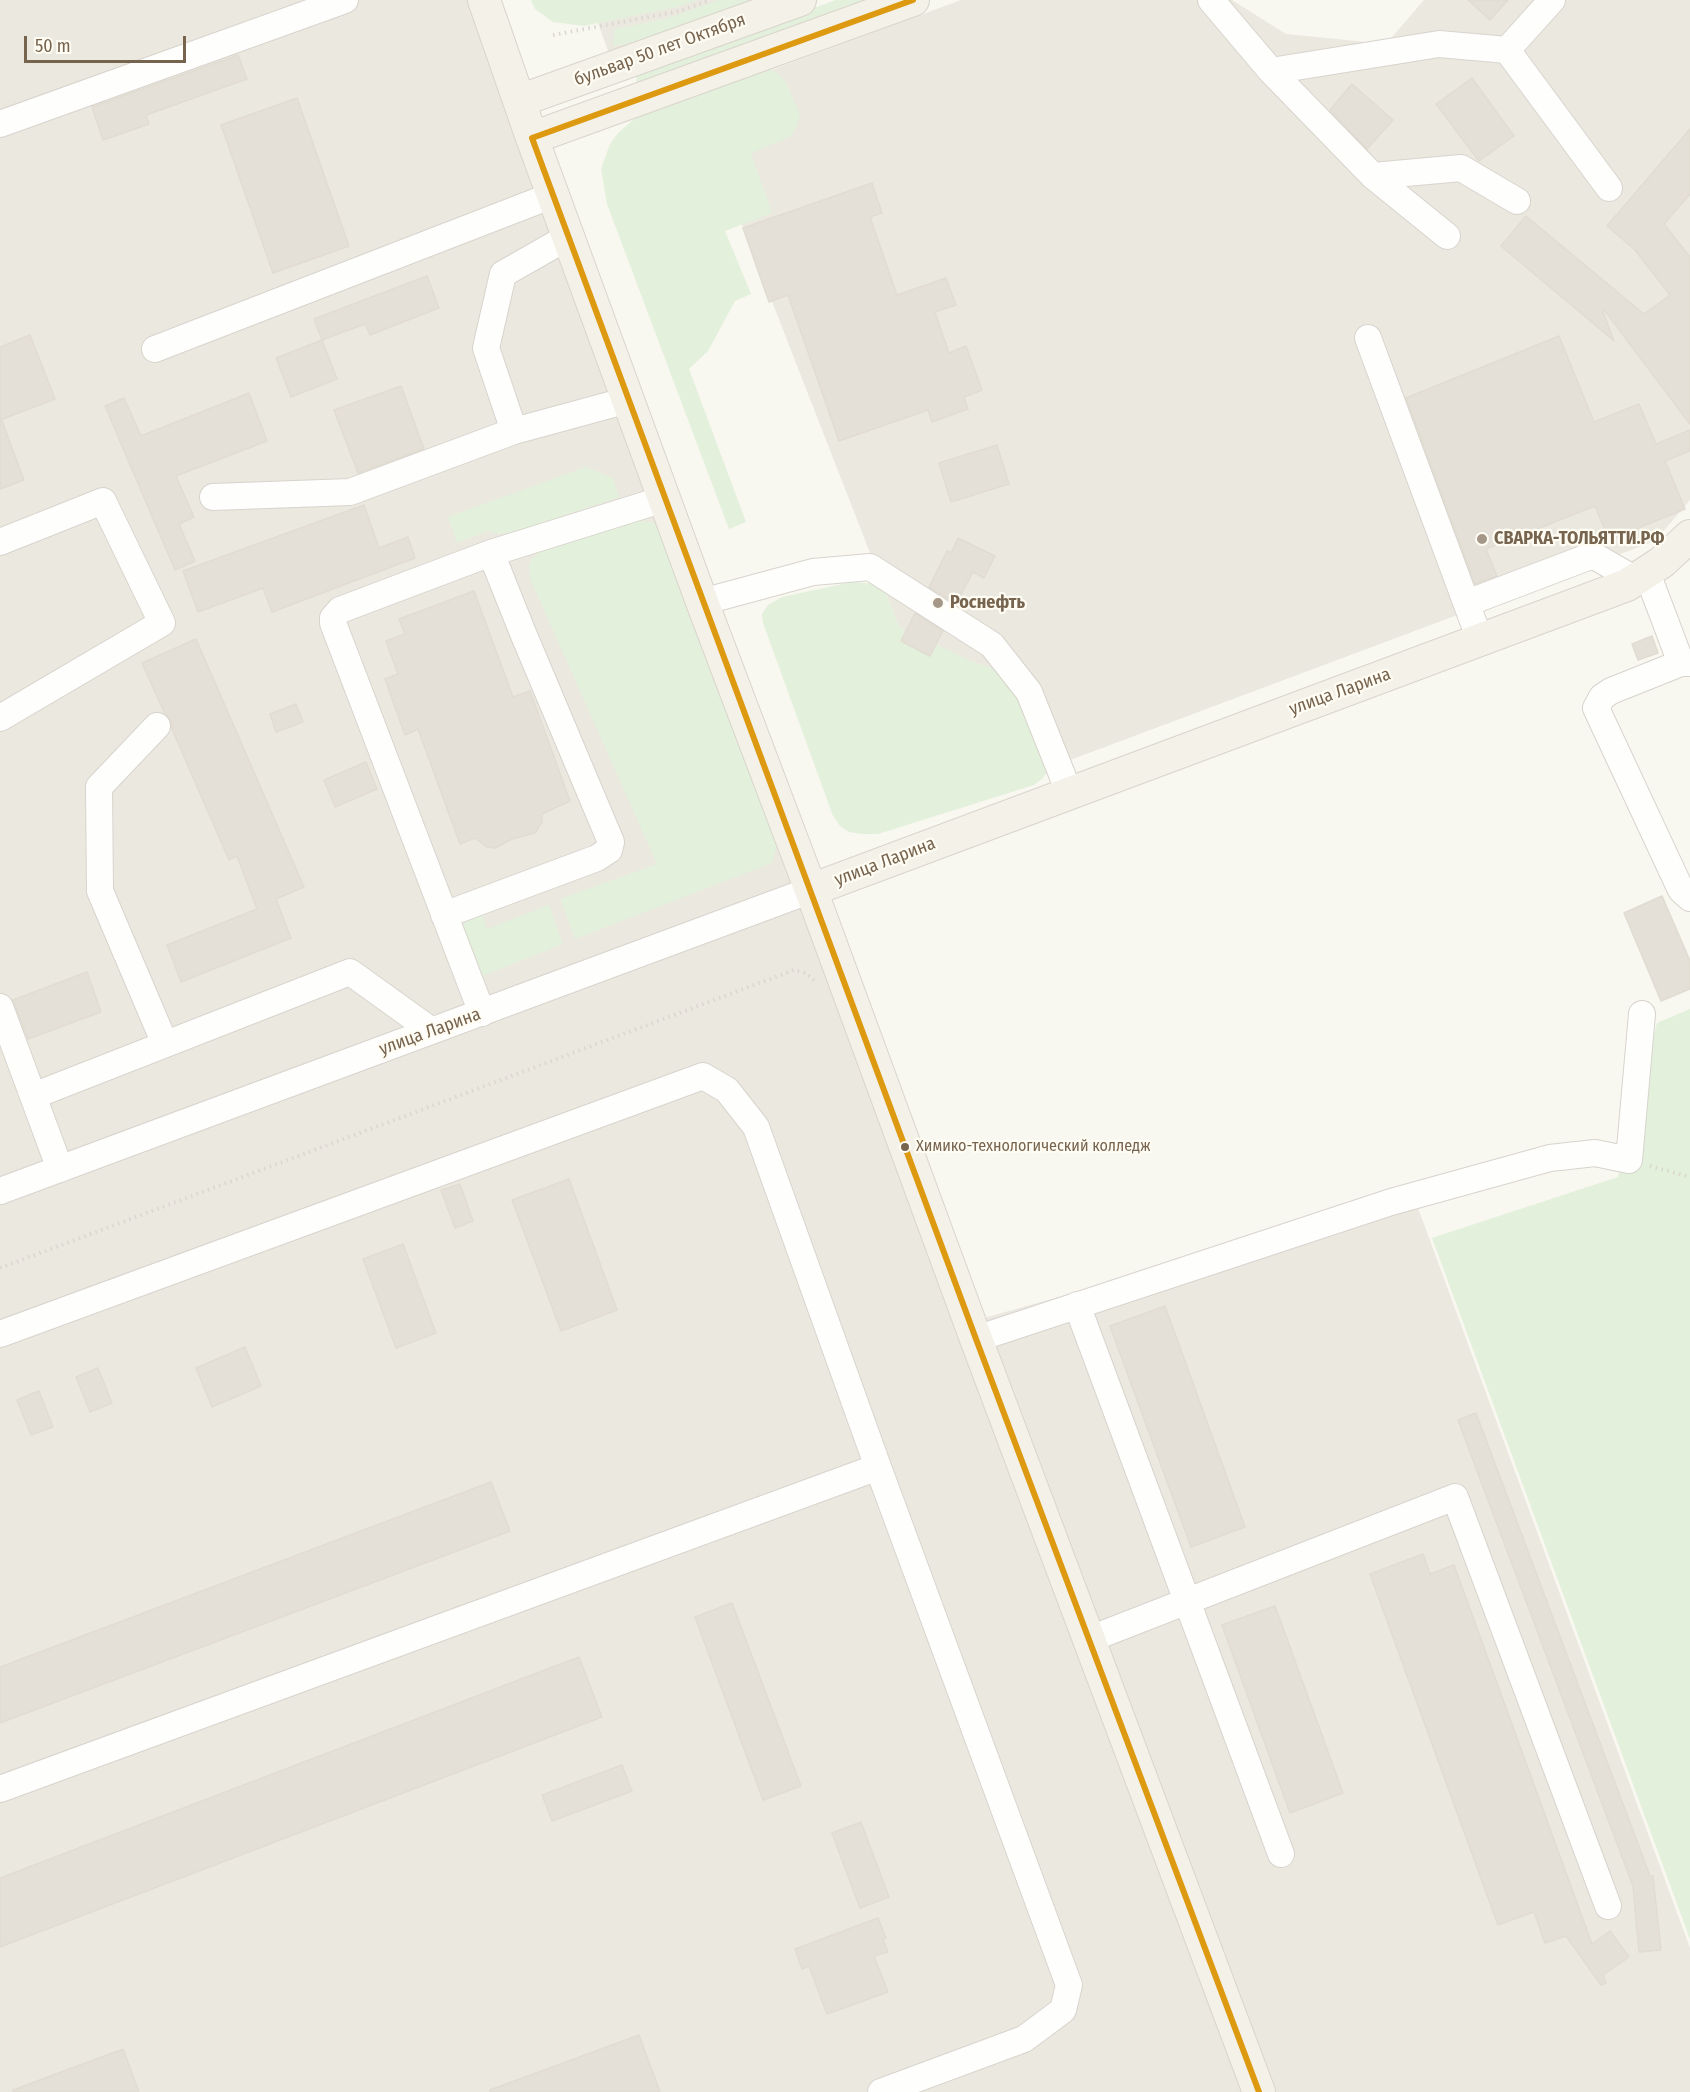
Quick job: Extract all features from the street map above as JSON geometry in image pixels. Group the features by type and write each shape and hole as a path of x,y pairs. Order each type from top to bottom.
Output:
{"main road":[{"path":"484,0 532,138 702,602 1259,2092"},
{"name":"бульвар 50 лет Октября","path":"519,101 800,0"},
{"path":"532,138 913,0"},
{"path":"629,62 618,72 616,82 618,90 626,96 638,99"},
{"name":"улица Ларина","path":"811,891 1642,577 1690,536"}],"street":[{"path":"0,124 345,0"},
{"path":"1212,0 1271,71 1373,176 1447,236"},
{"path":"1507,50 1552,0"},
{"path":"1271,71 1439,44 1507,50 1609,188"},
{"path":"1373,176 1461,168 1517,201"},
{"path":"155,348 553,195"},
{"path":"514,431 486,348 503,274 568,237"},
{"path":"1368,338 1480,640"},
{"path":"213,497 350,492 514,431 628,400"},
{"path":"482,1013 333,618 340,610 491,553 664,499"},
{"path":"0,542 103,501 162,623 0,718"},
{"path":"444,915 597,858 609,850 611,842 491,553"},
{"path":"1467,603 1588,557 1596,557 1642,577 1686,663 1611,691 1602,697 1596,708 1681,890 1690,898"},
{"path":"702,602 813,572 870,567 992,645 1029,692 1069,792"},
{"path":"157,726 99,787 100,891 165,1044"},
{"name":"улица Ларина","path":"0,1191 811,891"},
{"path":"33,1096 350,972 432,1031"},
{"path":"0,1007 60,1169"},
{"path":"976,1339 1391,1202 1550,1158 1595,1153 1629,1160 1642,1014"},
{"path":"0,1334 703,1076 727,1090 756,1127 878,1467 1069,1985 1063,2010 1024,2039 881,2092"},
{"path":"1077,1305 1281,1854"},
{"path":"0,1789 878,1467"},
{"path":"1090,1639 1455,1497 1608,1906"}],"path":[{"path":"553,35 681,11 710,0"},
{"path":"0,1268 794,970 806,973 813,978"},
{"path":"1629,1160 1690,1177"}],"shaded area":[{"path":"0,0 482,0 1258,2092 0,2092"},
{"path":"590,0 776,0 753,9 608,51"},
{"path":"961,0 1232,0 1286,34 1386,44 1424,0 1690,0 1690,500 1655,541 966,799 693,99"},
{"path":"1414,1197 1690,1948 1690,2092 1266,2092 977,1320"}],"green space":[{"path":"531,0 698,0 677,7 584,26 553,22 535,9"},
{"path":"719,0 773,0 670,37 613,46 615,29 665,19"},
{"path":"836,0 881,0 639,86 636,83 637,74 641,71"},
{"path":"768,68 786,82 799,112 799,119 790,137 751,153 772,213 725,231 751,294 735,301 708,351 689,369 746,522 729,529 607,204 601,169 610,144 618,133 639,115"},
{"path":"586,467 613,478 619,497 513,532 500,534 488,531 457,543 448,517"},
{"path":"640,521 652,522 660,528 776,836 776,848 772,863 575,939 560,899 657,864 531,581 529,566 531,559 540,551"},
{"path":"852,582 877,584 885,591 899,627 971,661 1012,675 1048,771 1043,778 1034,785 878,834 849,832 840,826 833,816 763,623 762,614 768,605 782,597"},
{"path":"549,905 563,944 480,977 464,932 463,927 467,919 480,910 487,929"},
{"path":"1690,1009 1690,1939 1432,1238 1618,1177 1657,1023"}],"building":[{"path":"1468,0 1508,0 1490,20"},
{"path":"238,55 247,79 146,115 149,124 103,140 92,107"},
{"path":"1472,78 1514,136 1479,161 1436,104"},
{"path":"1352,84 1393,120 1367,149 1330,110"},
{"path":"297,98 349,246 273,273 221,125"},
{"path":"1690,129 1690,194 1664,224 1690,257 1690,424 1605,311 1603,312 1614,341 1501,246 1526,216 1644,314 1670,295 1635,250 1607,226"},
{"path":"872,183 882,213 870,217 897,295 946,278 956,305 935,312 949,353 966,346 982,390 964,397 968,409 932,422 928,410 839,441 788,295 769,302 743,228"},
{"path":"427,276 439,308 370,335 365,324 322,340 314,319"},
{"path":"30,335 55,399 0,420 0,347"},
{"path":"1559,336 1594,422 1639,404 1656,444 1690,430 1690,451 1665,461 1685,509 1609,540 1595,506 1486,549 1497,576 1475,584 1406,398"},
{"path":"322,340 337,379 291,397 276,358"},
{"path":"401,386 424,449 358,473 334,410"},
{"path":"249,393 267,441 176,476 194,517 179,524 195,561 175,570 105,406 124,398 141,436"},
{"path":"0,421 2,421 24,480 0,489"},
{"path":"997,445 1009,484 951,502 939,463"},
{"path":"364,505 379,548 408,537 415,558 272,612 263,588 198,612 183,571"},
{"path":"958,538 995,556 984,578 973,572 956,604 929,587 947,551 951,553"},
{"path":"474,591 513,697 530,691 570,801 542,814 542,822 535,833 512,839 495,848 487,847 475,838 460,844 418,729 405,735 385,679 398,674 386,641 405,634 399,619"},
{"path":"915,613 943,631 930,656 901,641"},
{"path":"1652,636 1658,653 1638,660 1632,644"},
{"path":"196,639 304,887 276,899 291,938 181,982 167,945 257,909 237,856 229,860 172,729 171,721 165,714 142,663"},
{"path":"296,704 303,722 276,732 270,714"},
{"path":"366,762 377,789 335,807 324,780"},
{"path":"1662,896 1690,961 1690,989 1661,1001 1624,913"},
{"path":"87,972 101,1012 28,1039 13,1000"},
{"path":"569,1179 617,1310 561,1331 512,1200"},
{"path":"460,1184 473,1221 455,1228 441,1190"},
{"path":"403,1244 436,1333 396,1348 363,1259"},
{"path":"1165,1306 1245,1527 1191,1547 1110,1326"},
{"path":"245,1347 261,1386 212,1407 196,1368"},
{"path":"98,1368 112,1403 90,1412 76,1377"},
{"path":"39,1391 53,1427 31,1435 17,1400"},
{"path":"1476,1413 1650,1876 1653,1876 1661,1950 1639,1952 1633,1886 1458,1420"},
{"path":"491,1482 510,1531 0,1723 0,1667"},
{"path":"1423,1554 1430,1574 1454,1565 1592,1944 1610,1931 1629,1957 1603,1975 1606,1983 1601,1985 1566,1936 1545,1943 1534,1912 1498,1925 1370,1574"},
{"path":"732,1603 801,1786 763,1800 695,1617"},
{"path":"1275,1606 1343,1793 1290,1813 1222,1625"},
{"path":"579,1657 602,1717 0,1947 0,1878"},
{"path":"622,1765 632,1791 552,1821 542,1795"},
{"path":"861,1822 889,1897 860,1908 832,1833"},
{"path":"878,1918 886,1938 883,1939 888,1952 874,1956 888,1992 827,2014 809,1966 802,1969 795,1949"},
{"path":"639,2035 660,2092 490,2092 490,2090"},
{"path":"123,2049 139,2092 13,2092 13,2090"}],"transit line":[{"path":"913,0 532,138 976,1339 1259,2092"}],"place":[{"name":"СВАРКА-ТОЛЬЯТТИ.РФ","path":"1482,539"},
{"name":"Роснефть","path":"938,603"},
{"name":"Химико-технологический колледж","path":"905,1147"}]}
